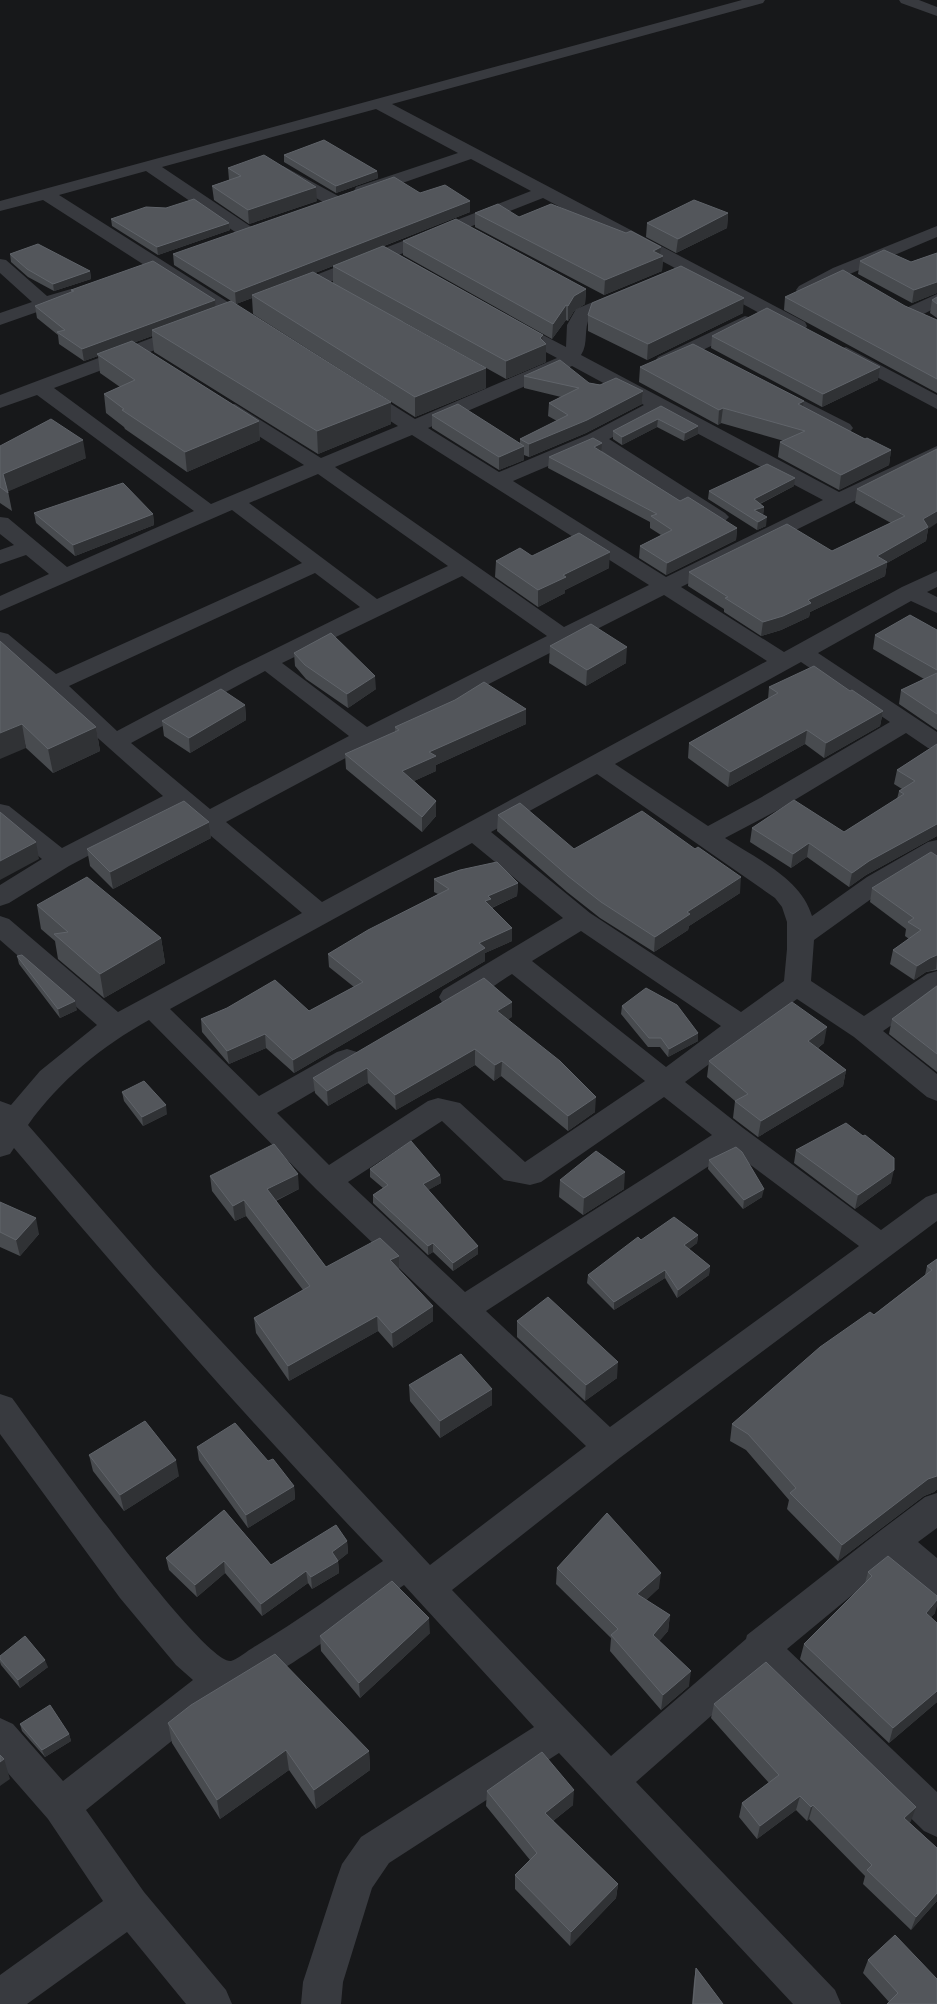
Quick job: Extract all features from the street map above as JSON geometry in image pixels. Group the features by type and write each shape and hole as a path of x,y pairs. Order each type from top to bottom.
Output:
{"street":[{"path":"0,206 758,0"},
{"path":"906,0 937,12"},
{"path":"379,104 546,190 688,269 780,303 810,333"},
{"path":"236,143 252,152"},
{"path":"316,207 473,153"},
{"path":"268,162 334,201"},
{"path":"148,166 247,232"},
{"path":"278,296 386,255 546,190"},
{"path":"44,193 156,264 227,316 266,334"},
{"path":"229,238 264,226"},
{"path":"457,226 478,237"},
{"path":"635,375 692,348 839,272 937,231"},
{"path":"386,255 407,266"},
{"path":"0,264 44,303"},
{"path":"0,604 209,512 412,426 496,383 561,365 569,358 577,344 575,325 578,318 593,299 688,269"},
{"path":"839,272 855,282"},
{"path":"314,282 332,292"},
{"path":"0,319 91,287"},
{"path":"928,322 903,309 937,300"},
{"path":"0,402 227,316"},
{"path":"501,320 569,358 635,375 660,404 838,500"},
{"path":"835,347 937,403"},
{"path":"692,348 710,358"},
{"path":"136,351 153,361"},
{"path":"754,381 859,437"},
{"path":"347,385 663,586 792,656 937,743"},
{"path":"39,387 209,512"},
{"path":"211,398 320,466 563,637"},
{"path":"498,480 594,439 660,404"},
{"path":"594,439 742,532"},
{"path":"209,820 364,736 663,586 742,532 838,500 903,460 937,452"},
{"path":"234,502 374,607"},
{"path":"0,523 65,576"},
{"path":"0,557 30,547"},
{"path":"54,684 318,564"},
{"path":"115,742 374,607 464,567"},
{"path":"821,2004 560,1731 4,1127 47,1079 116,1026 596,762 937,578"},
{"path":"910,592 937,606"},
{"path":"2,642 54,684 115,742 182,796 320,914"},
{"path":"267,662 364,736"},
{"path":"705,838 768,804 905,723"},
{"path":"596,762 778,886 792,902 799,915 797,985"},
{"path":"0,897 60,860 182,796"},
{"path":"0,812 60,860"},
{"path":"473,830 581,919 741,1026"},
{"path":"799,938 876,882 937,848"},
{"path":"429,1011 581,919"},
{"path":"0,925 116,1026"},
{"path":"514,961 733,1136 880,1245"},
{"path":"864,1030 937,980"},
{"path":"328,1181 438,1109 450,1111 515,1172 530,1174 665,1082 797,985"},
{"path":"797,985 864,1030 937,1090"},
{"path":"152,1007 328,1181 609,1447"},
{"path":"257,1111 369,1046"},
{"path":"464,1309 733,1136"},
{"path":"0,1408 132,1587 189,1653 213,1675 235,1678 278,1652 417,1576 609,1447 880,1245 937,1205"},
{"path":"609,1782 760,1647 893,1540 937,1508"},
{"path":"893,1540 937,1580"},
{"path":"760,1647 937,1818"},
{"path":"61,1806 224,1678"},
{"path":"320,2004 323,1982 356,1878 375,1850 560,1731"},
{"path":"0,1736 61,1806 130,1906 212,2004"},
{"path":"0,1999 130,1906"}],"building":[{"path":"324,140 377,171 336,186 284,155"},
{"path":"264,155 316,187 248,210 212,186 241,176 228,168"},
{"path":"394,177 420,193 445,185 470,201 235,292 173,254"},
{"path":"194,199 229,223 157,247 111,219 146,207 166,208"},
{"path":"694,200 728,213 678,239 647,223"},
{"path":"498,204 519,217 551,204 626,233 631,231 661,247 653,251 663,256 605,280 475,213"},
{"path":"456,219 586,289 574,296 553,324 403,241"},
{"path":"38,244 90,271 53,284 27,269 10,254"},
{"path":"383,246 543,335 540,338 546,344 506,361 333,266"},
{"path":"884,250 911,262 937,253 937,282 914,290 860,261"},
{"path":"153,261 215,300 82,349 57,332 65,330 35,306 74,291 71,290"},
{"path":"681,266 744,298 648,344 588,315 592,303"},
{"path":"843,270 905,306 937,320 937,379 785,297"},
{"path":"313,272 486,368 415,397 252,295"},
{"path":"937,297 937,304 932,300"},
{"path":"231,301 391,402 317,431 152,330"},
{"path":"767,308 880,367 823,394 712,336"},
{"path":"132,341 259,421 185,452 122,410 124,409 104,394 135,380 97,354"},
{"path":"693,344 804,401 798,404 865,439 867,438 891,450 841,475 780,442 805,431 723,408 719,410 640,367"},
{"path":"560,360 589,383 600,385 616,378 643,391 587,420 529,444 520,439 568,415 549,403 579,388 524,376"},
{"path":"458,404 524,446 499,457 432,415"},
{"path":"661,406 698,426 685,433 658,419 622,437 613,431"},
{"path":"51,419 83,440 3,474 8,493 0,487 0,446"},
{"path":"593,438 602,443 594,447 680,501 688,497 737,528 667,563 640,546 672,530 651,516 657,514 549,457"},
{"path":"937,449 937,511 923,519 928,527 877,556 887,562 808,600 811,603 783,616 763,622 689,572 787,524 832,551 905,516 857,489"},
{"path":"767,464 795,478 754,499 764,507 754,510 767,517 758,522 709,491"},
{"path":"123,483 153,514 73,545 34,513"},
{"path":"579,533 610,552 563,575 566,577 538,590 496,561 520,548 532,556"},
{"path":"910,615 937,630 937,670 875,635"},
{"path":"591,624 627,647 587,670 550,646"},
{"path":"331,633 375,676 347,694 305,665 294,653"},
{"path":"0,641 96,727 48,749 22,724 0,733"},
{"path":"814,666 883,711 826,743 807,730 730,772 689,743 778,693 769,687"},
{"path":"937,673 937,714 901,690"},
{"path":"484,682 526,709 429,752 436,756 402,771 436,801 422,817 345,754 399,730 395,727 455,700"},
{"path":"221,689 245,705 189,738 162,721"},
{"path":"937,744 937,824 869,861 852,873 809,843 793,854 752,828 794,800 844,832 904,794 899,791 915,781 897,770"},
{"path":"184,801 209,822 110,872 87,849"},
{"path":"520,803 574,849 642,811 695,849 698,847 741,877 687,912 690,914 655,937 601,902 498,815"},
{"path":"0,812 36,842 0,861"},
{"path":"931,852 937,856 937,955 917,966 893,950 921,930 908,922 914,918 872,888"},
{"path":"497,862 518,883 488,896 491,899 485,901 512,928 479,943 485,948 293,1060 265,1034 227,1051 201,1019 227,1008 275,980 309,1011 363,982 328,954 368,930 449,889 434,879 460,870"},
{"path":"87,877 161,938 100,974 54,934 68,932 37,905"},
{"path":"22,955 75,1001 58,1009 17,956"},
{"path":"484,978 512,1002 497,1011 560,1061 596,1097 568,1116 502,1061 495,1065 475,1049 395,1095 367,1068 327,1091 313,1078"},
{"path":"937,986 937,1054 892,1019"},
{"path":"646,988 677,1005 698,1033 669,1049 661,1038 649,1038 622,1006"},
{"path":"792,1002 827,1027 808,1041 846,1070 761,1121 735,1101 748,1094 709,1061"},
{"path":"144,1081 166,1105 142,1117 122,1092"},
{"path":"846,1123 894,1158 894,1170 858,1195 796,1150"},
{"path":"411,1141 440,1175 423,1184 478,1246 453,1263 433,1243 428,1246 373,1195 388,1185 370,1169"},
{"path":"274,1144 298,1174 267,1189 326,1267 380,1238 399,1256 390,1260 433,1306 392,1333 377,1316 288,1366 254,1318 310,1286 244,1200 233,1206 210,1176"},
{"path":"736,1147 742,1152 764,1189 744,1200 709,1160"},
{"path":"596,1151 625,1172 584,1198 560,1180"},
{"path":"0,1202 36,1218 16,1240 0,1232"},
{"path":"674,1217 698,1235 684,1245 710,1266 678,1290 665,1270 614,1302 588,1275 638,1237 641,1240"},
{"path":"937,1259 937,1476 928,1479 842,1545 790,1493 796,1488 748,1434 732,1424 820,1347 870,1312 874,1315 932,1270 927,1266"},
{"path":"548,1297 618,1362 586,1385 517,1321"},
{"path":"461,1354 492,1389 440,1421 409,1385"},
{"path":"145,1421 176,1460 120,1495 89,1455"},
{"path":"235,1423 268,1461 273,1459 294,1486 246,1515 197,1447"},
{"path":"224,1510 271,1565 336,1525 347,1541 332,1552 338,1561 311,1577 306,1571 261,1604 224,1561 195,1585 166,1558"},
{"path":"607,1513 661,1573 637,1594 670,1615 653,1635 691,1671 663,1695 611,1635 618,1629 557,1568"},
{"path":"888,1556 937,1596 937,1600 926,1613 937,1623 937,1691 893,1728 804,1644 872,1576 868,1572"},
{"path":"392,1581 429,1618 359,1683 320,1636"},
{"path":"25,1636 45,1660 18,1680 0,1659 0,1656"},
{"path":"275,1654 369,1751 314,1790 286,1750 217,1800 168,1723 191,1705"},
{"path":"766,1662 916,1807 904,1818 937,1848 937,1893 916,1917 867,1870 872,1865 813,1805 811,1807 800,1796 760,1826 742,1803 779,1775 714,1704"},
{"path":"50,1705 69,1734 42,1750 20,1724"},
{"path":"542,1752 574,1790 545,1813 618,1884 571,1932 515,1875 537,1853 487,1791"},
{"path":"895,1935 937,1979 937,2004 887,2004 898,1993 868,1960"},
{"path":"696,1968 723,2004 693,2004"}]}
